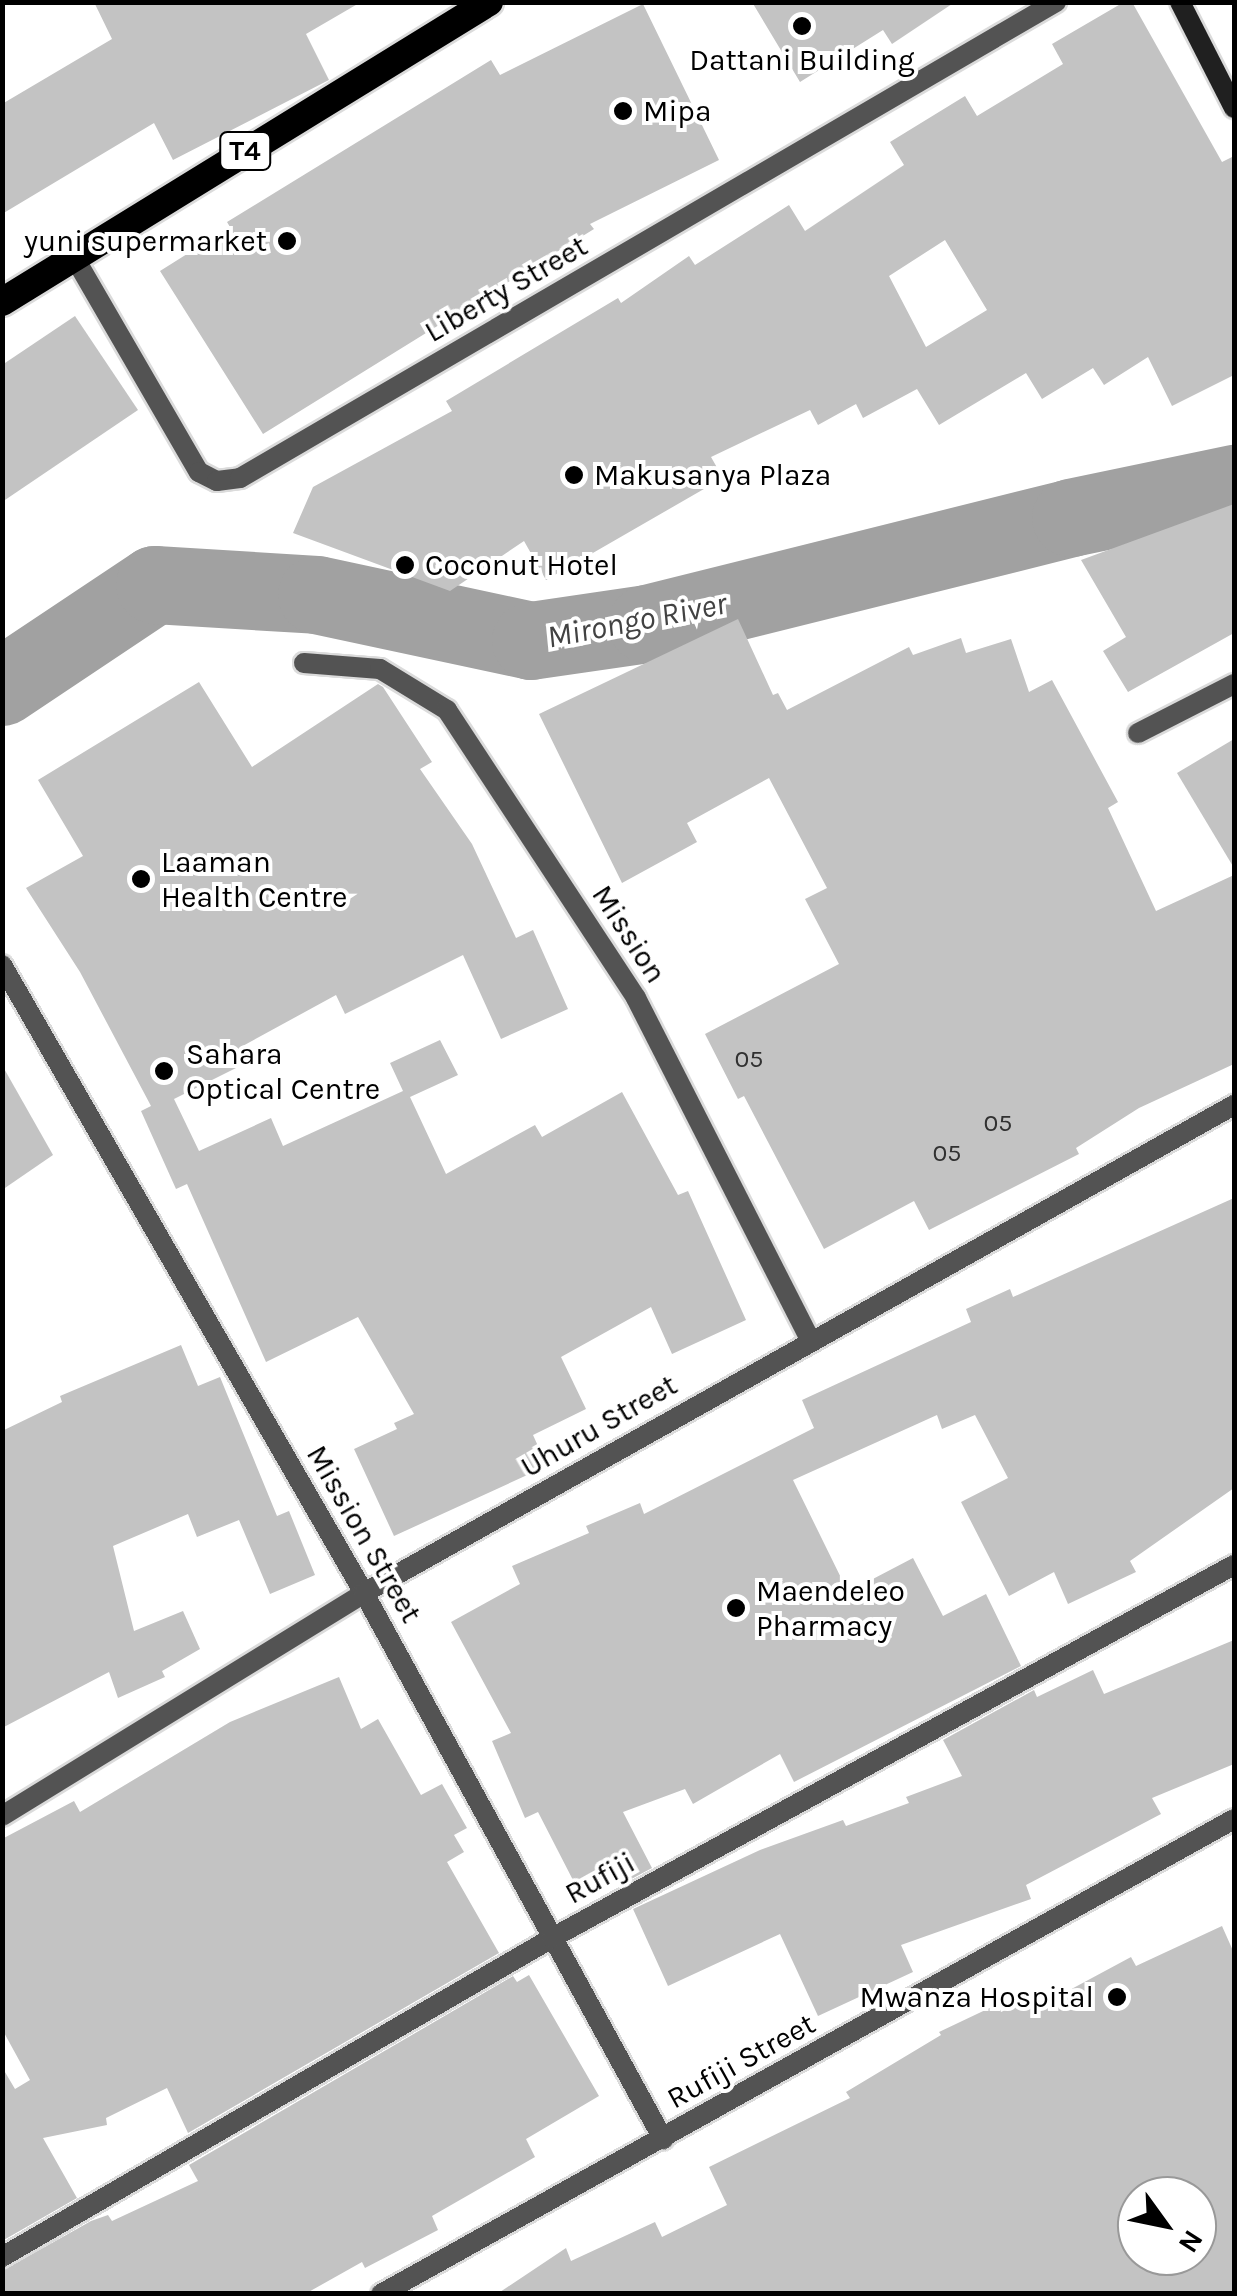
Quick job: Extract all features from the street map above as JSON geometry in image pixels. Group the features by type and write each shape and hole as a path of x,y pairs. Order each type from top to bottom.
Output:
{"highway":[{"name":"T4","path":"2,302 489,2"}],"main road":[{"path":"1180,2 1234,108"}],"street":[{"name":"Liberty Street","path":"73,255 199,472 217,481 240,478 1056,2"},
{"name":"Mission","path":"304,663 380,669 447,710 636,998 810,1340"},
{"path":"1138,733 1234,684"},
{"name":"Mission Street","path":"2,966 364,1593 663,2139"},
{"name":"Uhuru Street","path":"2,1816 364,1593 1234,1105"},
{"name":"Rufiji","path":"2,2257 552,1938 1234,1565"},
{"name":"Rufiji Street","path":"381,2294 1234,1818"}],"building":[{"path":"94,2 361,2 306,34 329,80 173,160 154,123 2,214 2,104 112,39"},
{"path":"752,2 955,2 892,44 883,30 800,82"},
{"path":"1124,2 1132,2 1222,162 1234,156 1234,375 1172,406 1148,357 1104,385 1093,368 1042,399 1026,373 939,425 917,389 863,418 856,404 818,425 810,410 711,457 723,478 546,580 524,541 450,591 293,533 313,487 452,411 446,401 618,298 621,303 689,256 695,265 789,205 805,231 904,165 890,142 965,96 977,116 1063,64 1052,44","holes":["945,240 987,310 926,347 889,276"]},
{"path":"643,4 719,160 590,224 594,229 263,434 160,271 230,227 227,222 491,60 500,75"},
{"path":"75,316 138,410 2,502 2,365"},
{"path":"1234,504 1234,633 1128,692 1103,651 1126,637 1081,560"},
{"path":"738,619 773,695 778,693 787,710 909,647 913,655 961,638 966,653 1011,639 1029,692 1052,680 1118,802 1108,808 1156,911 1234,875 1234,1064 1139,1108 1076,1148 1079,1154 929,1230 914,1201 824,1249 744,1096 738,1099 705,1034 839,964 805,899 827,888 769,778 687,823 697,842 622,883 539,714"},
{"path":"199,682 252,767 378,684 383,687 432,762 420,769 472,844 516,938 533,930 568,1009 501,1039 463,955 345,1014 336,995 239,1048 246,1063 174,1099 199,1151 271,1118 283,1146 403,1091 390,1063 440,1040 458,1075 410,1097 446,1174 535,1125 542,1137 622,1092 678,1195 688,1191 746,1320 672,1354 651,1307 561,1357 586,1409 533,1435 547,1466 394,1536 354,1449 397,1429 394,1423 414,1414 358,1317 266,1362 187,1184 176,1189 141,1111 151,1106 80,972 26,888 83,856 38,780"},
{"path":"1234,739 1234,868 1177,773"},
{"path":"2,1065 53,1155 2,1190"},
{"path":"1234,1198 1234,1488 1130,1561 1136,1572 1068,1604 1054,1572 1009,1596 961,1502 1008,1478 975,1415 942,1429 937,1415 793,1480 848,1592 913,1558 943,1616 986,1594 1021,1666 794,1782 780,1754 693,1804 685,1789 623,1812 652,1868 622,1884 612,1864 575,1884 538,1812 525,1818 492,1741 511,1733 451,1622 520,1584 512,1566 589,1533 586,1526 640,1503 644,1514 814,1428 802,1400 971,1322 966,1309 1010,1289 1013,1297"},
{"path":"181,1345 198,1386 220,1377 277,1516 289,1511 315,1575 270,1594 239,1520 197,1537 188,1514 113,1546 134,1631 183,1611 200,1649 162,1671 165,1677 118,1698 109,1672 2,1728 2,1431 62,1402 60,1396"},
{"path":"1234,1640 1234,1764 1152,1798 1161,1814 1026,1885 1031,1899 901,1945 913,1972 818,2016 780,1934 668,1986 633,1909 760,1850 843,1820 846,1826 909,1803 906,1797 962,1776 943,1740 1034,1690 1037,1697 1093,1670 1104,1694"},
{"path":"339,1677 361,1729 378,1719 421,1795 442,1784 467,1828 454,1835 464,1852 447,1862 499,1953 188,2133 167,2088 106,2118 107,2125 43,2138 77,2198 2,2241 2,2067 15,2089 30,2080 2,2029 2,1839 74,1801 80,1812 230,1722"},
{"path":"1222,1926 1234,1953 1234,2294 497,2294 566,2248 571,2261 655,2222 662,2237 727,2205 709,2167 850,2098 846,2092 941,2035 939,2032 998,2004 1001,2012 1034,1997 1038,2007 1131,1957 1136,1966"},
{"path":"529,1975 599,2096 526,2139 535,2157 432,2216 438,2230 365,2268 362,2262 305,2294 2,2294 2,2271 91,2221 108,2215 112,2221 198,2181 189,2165 513,1976 517,1982"}],"waterway":[{"name":"Mirongo River","path":"2,687 155,585 317,595 531,641 647,624 1071,518 1234,484"}],"place":[{"name":"Dattani Building","path":"802,26"},
{"name":"Mipa","path":"623,111"},
{"name":"yuni supermarket","path":"287,241"},
{"name":"Makusanya Plaza","path":"574,475"},
{"name":"Coconut Hotel","path":"405,565"},
{"name":"Laaman Health Centre","path":"141,879"},
{"name":"Sahara Optical Centre","path":"164,1071"},
{"name":"Maendeleo Pharmacy","path":"736,1608"},
{"name":"Mwanza Hospital","path":"1117,1997"}]}
